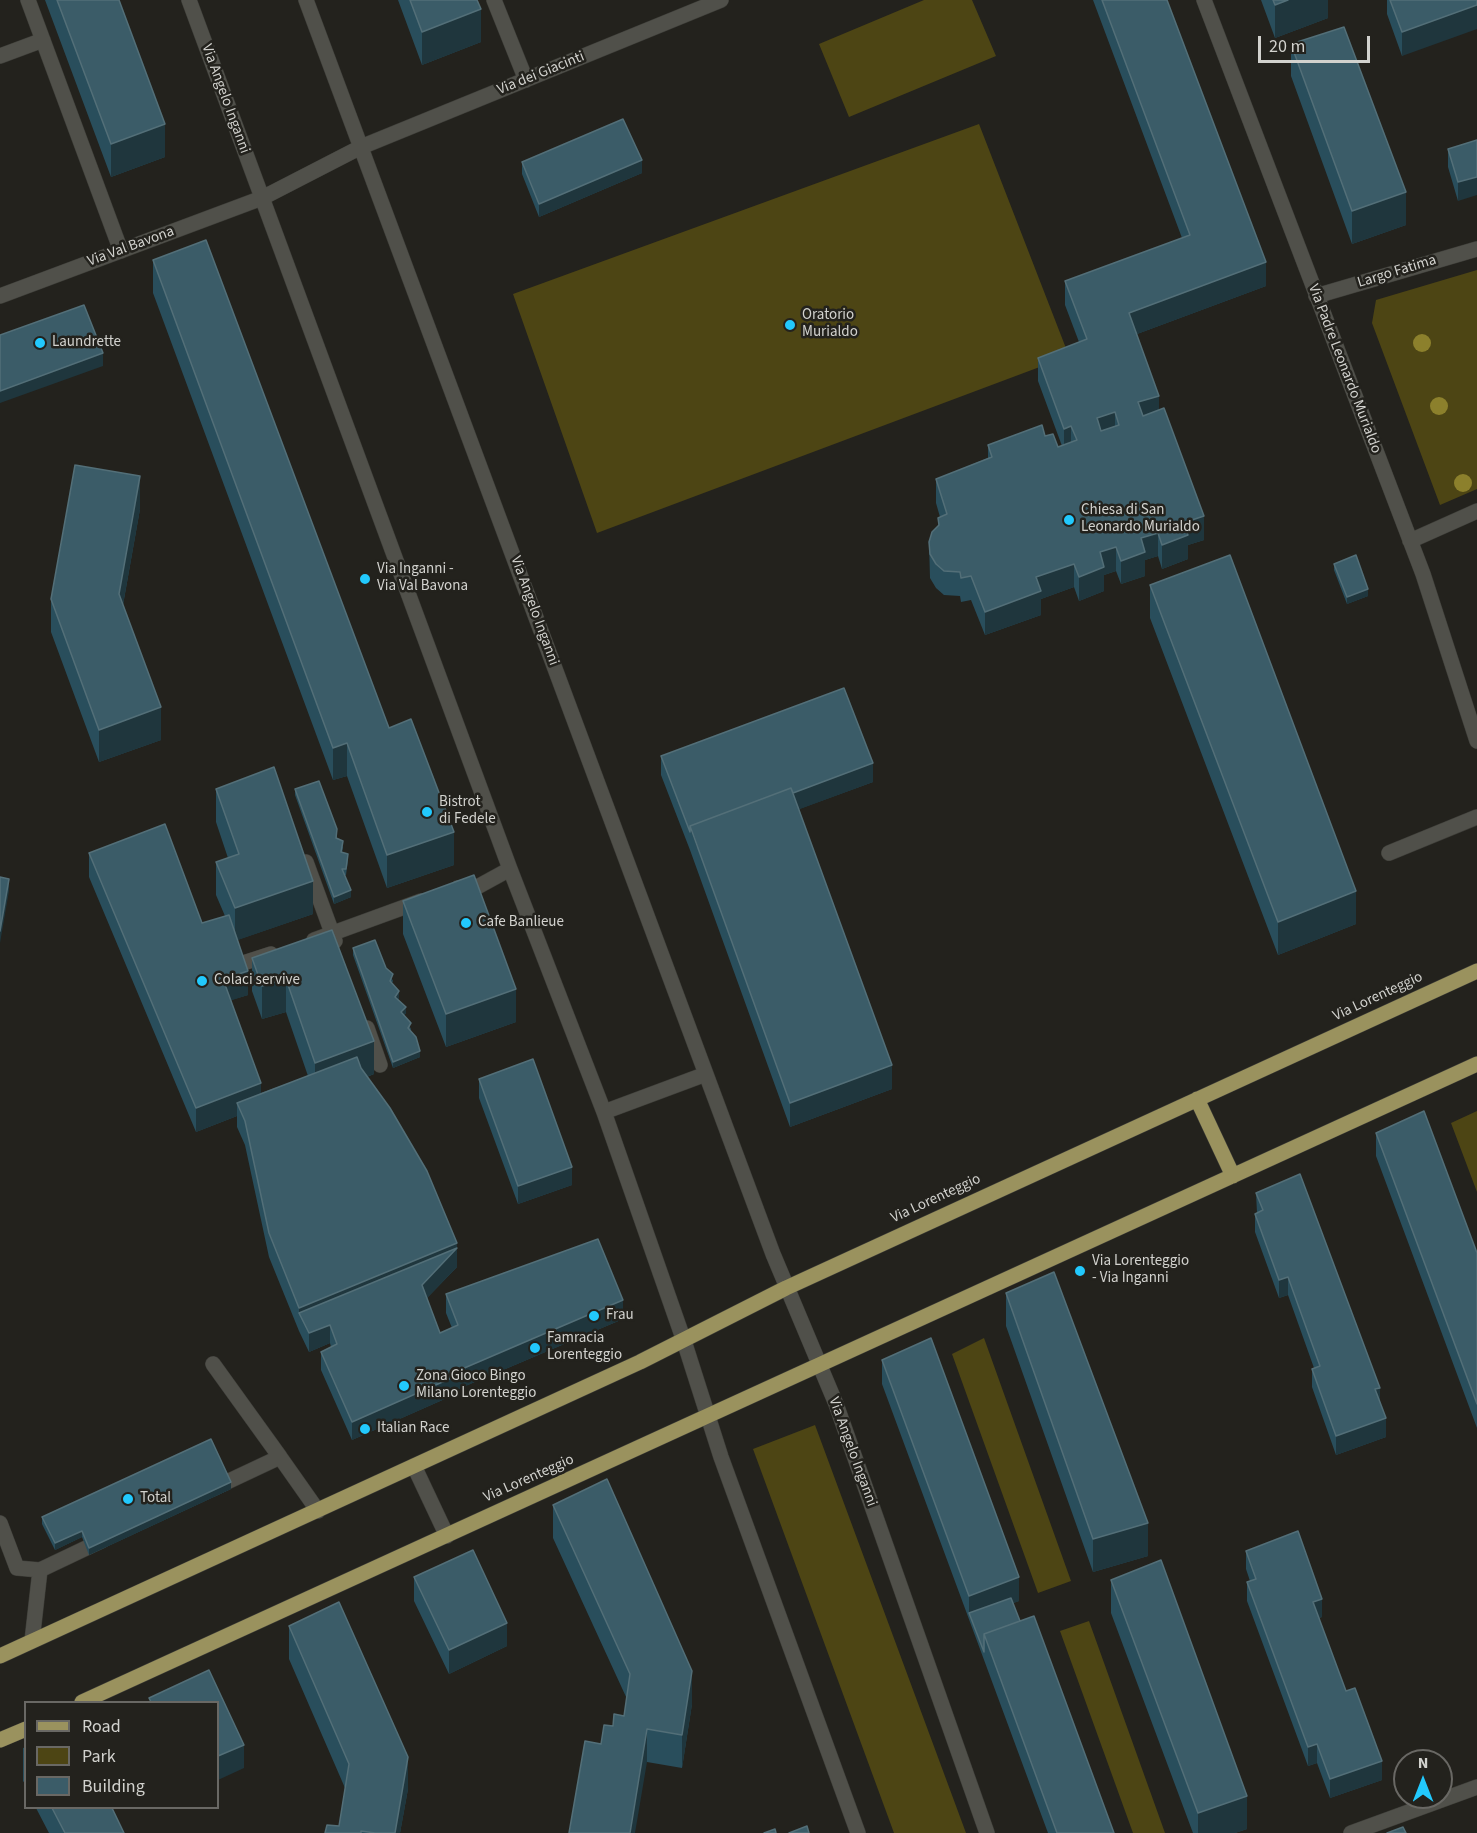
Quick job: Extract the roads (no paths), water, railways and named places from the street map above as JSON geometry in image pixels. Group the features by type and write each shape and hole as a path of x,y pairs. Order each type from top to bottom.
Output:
{"main road":[{"name":"Via Lorenteggio","path":"0,1656 684,1341 786,1288 1477,971"},
{"name":"Via Lorenteggio","path":"84,1701 1477,1064"},
{"path":"1197,1099 1233,1176"},
{"path":"0,1740 24,1730"}],"street":[{"path":"28,0 121,251"},
{"name":"Via Angelo Inganni","path":"189,0 510,869 604,1112 684,1341 707,1417 858,1833"},
{"name":"Via Angelo Inganni","path":"306,0 786,1288 836,1404 987,1833"},
{"path":"494,0 526,80"},
{"name":"Via dei Giacinti","path":"361,147 721,0"},
{"name":"Via Padre Leonardo Murialdo","path":"1204,0 1410,541 1477,741"},
{"path":"0,56 43,40"},
{"path":"262,198 361,147"},
{"name":"Via Val Bavona","path":"0,296 262,198"},
{"name":"Largo Fatima","path":"1316,296 1477,249"},
{"path":"1410,541 1477,511"},
{"path":"1389,853 1477,817"},
{"path":"301,849 340,956"},
{"path":"237,965 332,934 462,886 479,886 510,869"},
{"path":"360,1010 380,1065"},
{"path":"604,1112 706,1074"},
{"path":"213,1364 318,1511"},
{"path":"195,1497 280,1457"},
{"path":"414,1466 447,1536"},
{"path":"0,1523 17,1569 40,1570 122,1532"},
{"path":"32,1641 40,1570"},
{"path":"1352,1833 1477,1787"}],"place":[{"name":"Oratorio Murialdo","path":"790,325"},
{"name":"Laundrette","path":"40,343"},
{"name":"Chiesa di San Leonardo Murialdo","path":"1069,520"},
{"name":"Via Inganni - Via Val Bavona","path":"365,579"},
{"name":"Bistrot di Fedele","path":"427,812"},
{"name":"Cafe Banlieue","path":"466,923"},
{"name":"Colaci servive","path":"202,981"},
{"name":"Via Lorenteggio - Via Inganni","path":"1080,1271"},
{"name":"Frau","path":"594,1316"},
{"name":"Famracia Lorenteggio","path":"535,1348"},
{"name":"Zona Gioco Bingo Milano Lorenteggio","path":"404,1386"},
{"name":"Italian Race","path":"365,1429"},
{"name":"Total","path":"128,1499"}]}
